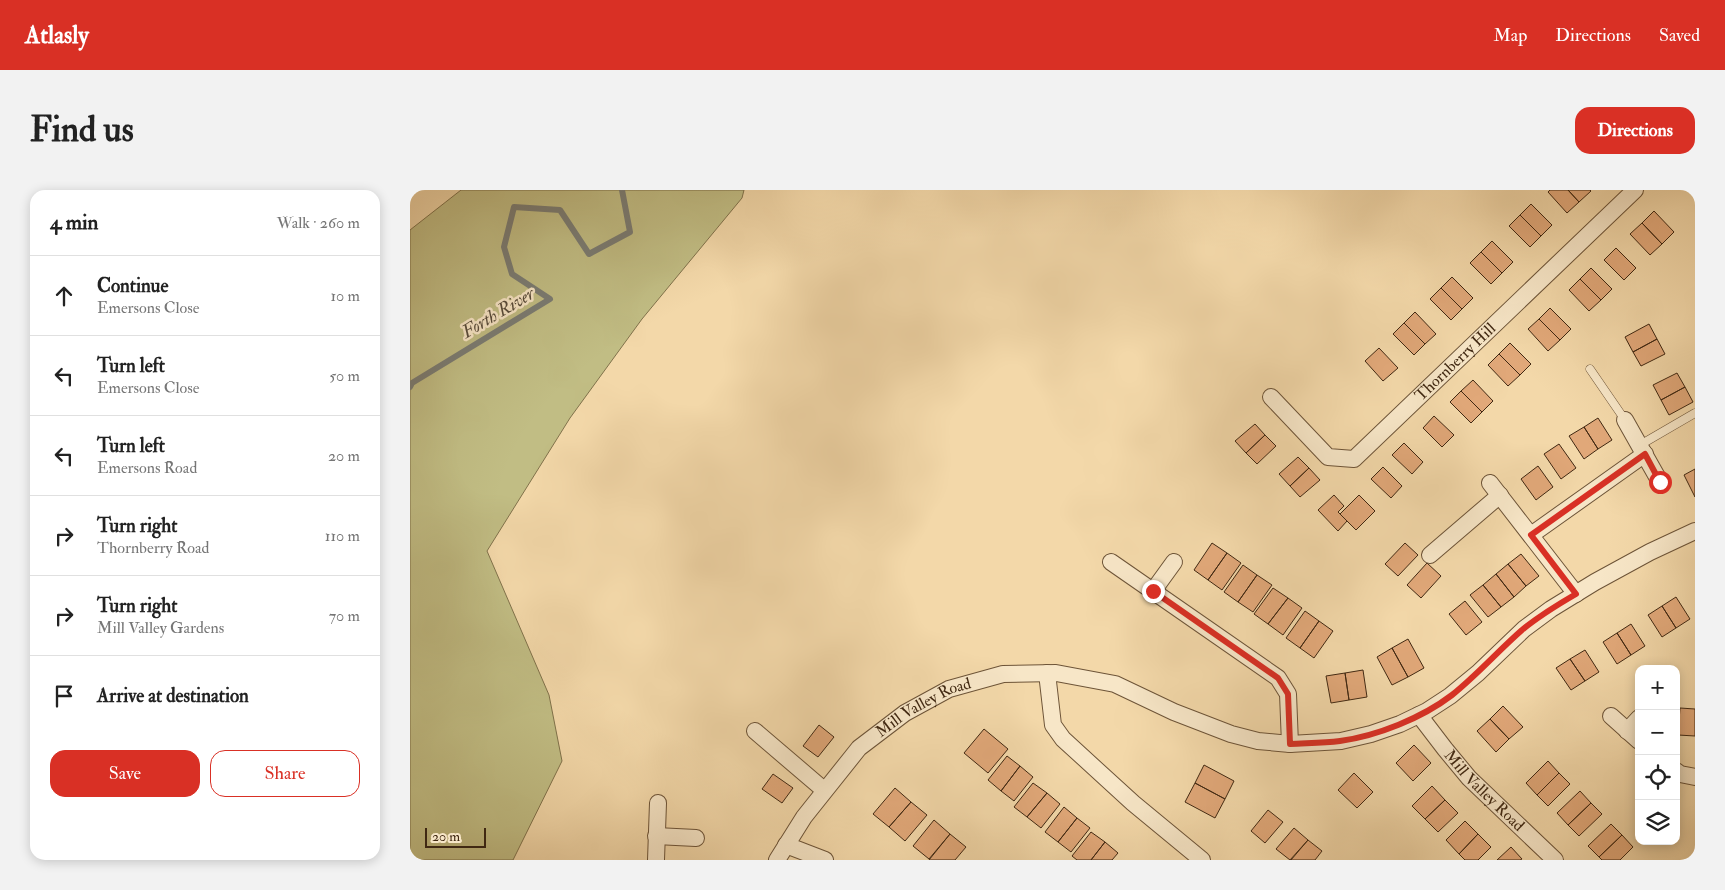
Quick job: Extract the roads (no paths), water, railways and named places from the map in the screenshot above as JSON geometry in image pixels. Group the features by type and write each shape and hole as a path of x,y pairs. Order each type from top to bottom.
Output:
{"street":[{"name":"Thornberry Hill","path":"1271,397 1328,457 1354,459 1635,190"},
{"path":"1626,420 1660,482"},
{"path":"1531,535 1642,450"},
{"path":"1430,555 1495,489 1576,594"},
{"name":"Mill Valley Road","path":"777,860 804,817 859,748 905,713 949,689 1003,674 1047,673 1115,684 1174,712 1231,734 1258,741 1290,744 1340,741 1385,729 1420,714 1450,696 1478,673 1524,629 1576,594 1650,552 1695,531"},
{"path":"1111,562 1278,678 1288,694 1290,744"},
{"path":"1153,591 1174,562"},
{"path":"1047,673 1053,725 1064,739 1133,803 1202,860"},
{"name":"Mill Valley Road","path":"1420,714 1469,778 1555,860"},
{"path":"1611,716 1633,736"},
{"path":"755,731 824,790"},
{"path":"1680,774 1695,777"},
{"path":"656,860 658,803"},
{"path":"656,836 696,838"},
{"path":"786,845 825,860"}],"lane":[{"path":"1590,369 1626,420"},
{"path":"1642,450 1695,413"}],"waterway":[{"name":"Forth River","path":"410,387 412,383 550,299 512,274 504,247 514,207 560,210 589,254 630,232 622,190"}]}
